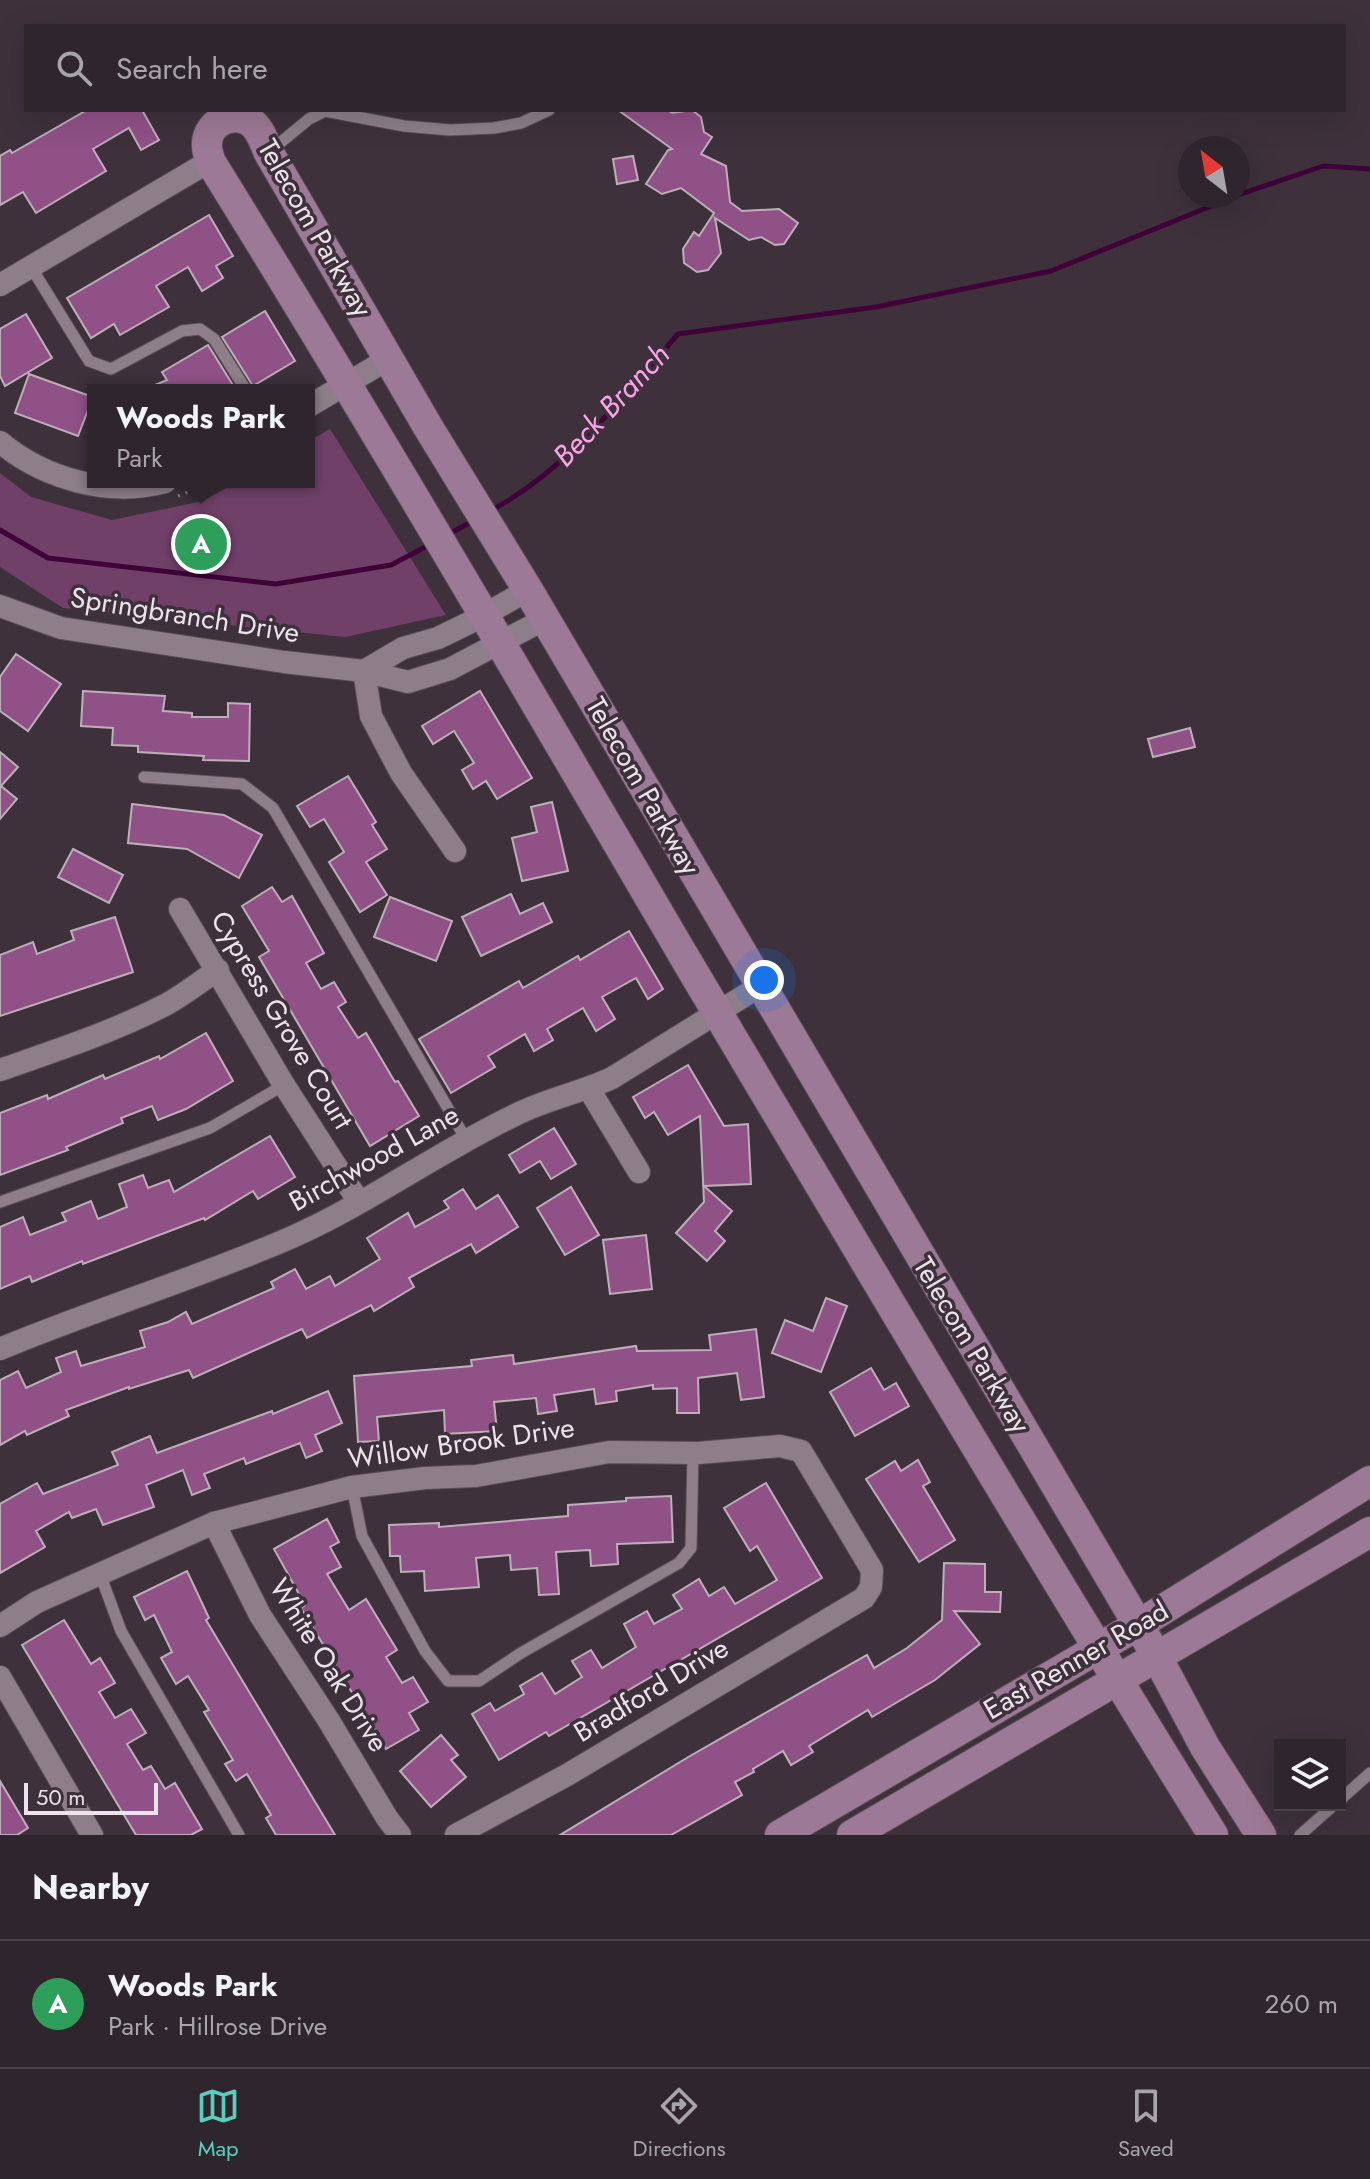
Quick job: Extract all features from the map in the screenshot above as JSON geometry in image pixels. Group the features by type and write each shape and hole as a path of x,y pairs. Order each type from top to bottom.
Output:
{"street":[{"name":"Telecom Parkway","path":"1213,1835 1097,1648 717,1012 348,383 210,161 206,146 209,133 220,121 234,117 249,121 259,130 269,153 451,464 1156,1655 1205,1747 1261,1835"},
{"path":"0,285 210,161"},
{"path":"315,402 390,358"},
{"path":"0,442 41,469 87,481"},
{"path":"455,851 401,773 371,716 364,671 403,648 438,638 477,602 528,590"},
{"name":"Springbranch Drive","path":"0,606 61,628 364,671 408,682 450,669 545,619"},
{"path":"414,645 425,677"},
{"name":"Cypress Grove Court","path":"180,909 284,1085 359,1202"},
{"path":"0,1070 84,1041 138,1018 170,1002 218,970"},
{"name":"Birchwood Lane","path":"0,1349 72,1318 290,1238 514,1115 612,1078 760,986"},
{"path":"589,1089 639,1172"},
{"name":"Willow Brook Drive","path":"0,1626 37,1602 214,1523 352,1487 425,1478 476,1476 609,1452 693,1453 780,1446 801,1451 872,1570 871,1587"},
{"name":"East Renner Road","path":"780,1835 1138,1625 1370,1481"},
{"name":"White Oak Drive","path":"214,1523 260,1615 400,1835"},
{"name":"East Renner Road","path":"852,1835 1370,1532"},
{"name":"Bradford Drive","path":"456,1835 567,1775 857,1603 871,1587"},
{"path":"0,1677 92,1835"}],"lane":[{"path":"269,153 309,119 323,112"},
{"path":"330,112 404,126 450,130 521,123 545,112"},
{"path":"31,267 89,361 111,369 182,331 200,329 214,339 242,384"},
{"path":"144,777 242,784 273,808 467,1141"},
{"path":"0,1202 210,1128 284,1085"},
{"path":"352,1487 362,1536 425,1651 448,1681 479,1681 521,1653 679,1563 691,1548 693,1453"},
{"path":"100,1574 121,1631 239,1835"},
{"path":"1346,1795 1370,1773"},
{"path":"1300,1835 1327,1811"}],"shaded area":[{"path":"330,429 446,615 345,637 63,608 0,567 0,473 31,497 112,520 203,501 226,488 315,488 315,438"}],"building":[{"path":"84,112 143,112 159,140 141,150 129,128 93,149 106,171 36,213 23,192 0,205 0,156 10,150 12,153"},
{"path":"621,112 695,112 701,117 704,132 712,137 701,154 726,166 730,202 742,211 779,209 798,223 784,244 775,245 761,237 749,240 715,218 721,253 708,270 697,272 684,263 683,249 694,232 699,236 714,213 681,188 662,194 646,184 668,150 672,149"},
{"path":"633,156 638,180 617,184 613,159"},
{"path":"209,215 233,256 216,266 223,278 202,291 188,267 156,286 169,307 120,335 114,324 91,338 67,298"},
{"path":"265,311 295,361 252,384 222,337"},
{"path":"26,314 52,358 5,386 0,376 0,329"},
{"path":"208,345 232,384 157,384 167,380 162,372"},
{"path":"29,374 87,395 87,413 78,436 15,413"},
{"path":"16,654 61,684 28,731 0,711 0,677"},
{"path":"83,691 165,696 163,711 192,713 192,717 228,717 228,703 250,704 249,761 203,760 204,756 138,752 138,746 112,745 113,728 81,726"},
{"path":"480,691 532,778 497,799 486,781 473,789 462,770 474,763 454,731 433,744 422,726"},
{"path":"1190,728 1195,747 1153,757 1148,739"},
{"path":"0,752 18,767 1,786 17,799 0,819"},
{"path":"348,776 376,822 372,825 387,849 366,862 387,895 360,912 329,862 344,852 324,819 310,827 297,806"},
{"path":"552,802 568,871 522,881 512,838 537,832 531,807"},
{"path":"132,804 224,815 262,835 239,878 187,849 128,843"},
{"path":"73,849 123,875 109,903 58,877"},
{"path":"272,887 282,902 292,896 324,953 306,963 321,989 334,982 346,1002 338,1007 358,1038 366,1033 419,1116 370,1146 259,957 269,951 242,906"},
{"path":"511,894 520,914 543,903 552,922 481,956 462,917"},
{"path":"390,897 452,921 436,961 374,937"},
{"path":"115,917 133,972 0,1016 0,955 33,942 37,954 74,940 71,931"},
{"path":"629,931 663,989 648,999 636,978 602,997 615,1019 596,1031 583,1008 547,1029 553,1040 534,1051 525,1034 488,1056 495,1067 451,1093 419,1039 519,981 523,988"},
{"path":"206,1033 233,1081 186,1109 158,1120 152,1106 121,1118 123,1123 66,1147 68,1150 0,1175 0,1113 47,1095 48,1099 103,1075 105,1079 159,1056 160,1059"},
{"path":"688,1065 724,1126 748,1124 751,1184 704,1186 732,1211 715,1231 725,1241 707,1261 676,1233 704,1202 700,1116 668,1135 654,1112 645,1118 633,1097"},
{"path":"554,1128 576,1164 551,1179 540,1161 520,1173 509,1155"},
{"path":"270,1136 295,1177 258,1199 253,1191 205,1220 83,1264 82,1261 32,1282 30,1276 0,1289 0,1227 23,1217 30,1235 66,1221 62,1213 91,1201 98,1219 127,1207 119,1184 143,1175 148,1188 169,1180 174,1192"},
{"path":"571,1187 599,1235 565,1255 537,1208"},
{"path":"463,1189 476,1209 498,1195 518,1227 476,1253 471,1244 409,1278 414,1287 374,1311 371,1305 307,1338 302,1329 193,1378 189,1370 129,1387 66,1410 69,1416 27,1435 25,1431 0,1445 0,1380 18,1371 26,1388 61,1372 56,1358 76,1351 81,1366 145,1347 140,1331 186,1312 192,1324 274,1288 271,1282 295,1269 306,1289 330,1276 335,1286 380,1259 367,1238 408,1213 415,1227 449,1208 444,1201"},
{"path":"646,1235 652,1289 610,1294 603,1240"},
{"path":"826,1298 847,1306 821,1372 772,1353 785,1320 813,1331"},
{"path":"756,1329 764,1397 741,1400 737,1373 698,1378 699,1413 677,1413 677,1388 653,1389 653,1385 616,1391 617,1401 596,1404 594,1389 554,1395 557,1411 538,1414 536,1398 494,1402 497,1431 445,1434 444,1410 377,1417 379,1441 358,1442 354,1376 472,1366 471,1360 513,1355 514,1364 636,1346 637,1351 711,1350 709,1335"},
{"path":"871,1368 884,1390 896,1383 909,1406 855,1436 830,1392"},
{"path":"328,1391 342,1423 315,1435 322,1451 306,1458 300,1443 246,1464 244,1458 204,1474 210,1488 192,1495 183,1470 146,1485 154,1507 103,1525 96,1509 72,1518 69,1512 36,1531 45,1547 0,1573 0,1504 37,1483 43,1494 118,1465 112,1452 150,1436 157,1453 272,1411 273,1414"},
{"path":"918,1460 930,1482 923,1486 955,1540 919,1562 866,1479 895,1461 901,1471"},
{"path":"766,1483 822,1578 549,1736 546,1732 499,1760 472,1714 490,1703 495,1711 524,1694 520,1686 542,1673 555,1694 582,1677 572,1661 591,1650 602,1668 636,1647 624,1624 647,1611 654,1624 682,1609 673,1595 699,1579 709,1596 724,1587 735,1604 777,1580 757,1546 750,1551 724,1508"},
{"path":"671,1496 673,1542 617,1544 618,1564 591,1566 590,1550 556,1552 559,1594 539,1595 537,1568 511,1570 510,1555 476,1558 479,1587 425,1591 424,1571 401,1572 400,1556 390,1556 389,1525 439,1523 439,1527 568,1516 568,1505"},
{"path":"327,1519 339,1542 330,1547 341,1567 327,1574 349,1610 366,1599 397,1650 386,1657 402,1683 413,1677 428,1702 409,1713 419,1730 386,1749 301,1608 305,1605 274,1549"},
{"path":"944,1563 985,1564 985,1592 1001,1592 1000,1612 954,1611 980,1644 935,1680 872,1717 868,1710 809,1746 813,1752 791,1765 783,1751 735,1782 742,1795 671,1835 560,1835 867,1655 874,1668 907,1648 942,1620"},
{"path":"187,1571 209,1618 206,1620 335,1835 276,1835 266,1818 271,1815 247,1774 236,1781 225,1764 233,1760 204,1712 209,1710 188,1676 176,1684 161,1658 172,1652 154,1615 145,1620 134,1597"},
{"path":"64,1620 91,1664 100,1658 115,1683 99,1692 115,1718 131,1709 146,1733 127,1744 143,1770 151,1766 165,1789 175,1783 202,1829 191,1835 136,1835 22,1645"},
{"path":"441,1735 458,1755 451,1760 466,1777 431,1807 400,1771"},
{"path":"0,1781 28,1828 17,1835 0,1835"}],"waterway":[{"name":"Beck Branch","path":"1250,191 1323,166 1370,169"},
{"name":"Beck Branch","path":"492,510 520,493 570,453 678,334 876,307 1051,271 1206,208"},
{"name":"Beck Branch","path":"447,535 473,521"},
{"name":"Beck Branch","path":"0,530 48,558 276,584 391,565 431,544"}],"place":[{"name":"Woods Park","path":"201,544"}]}
